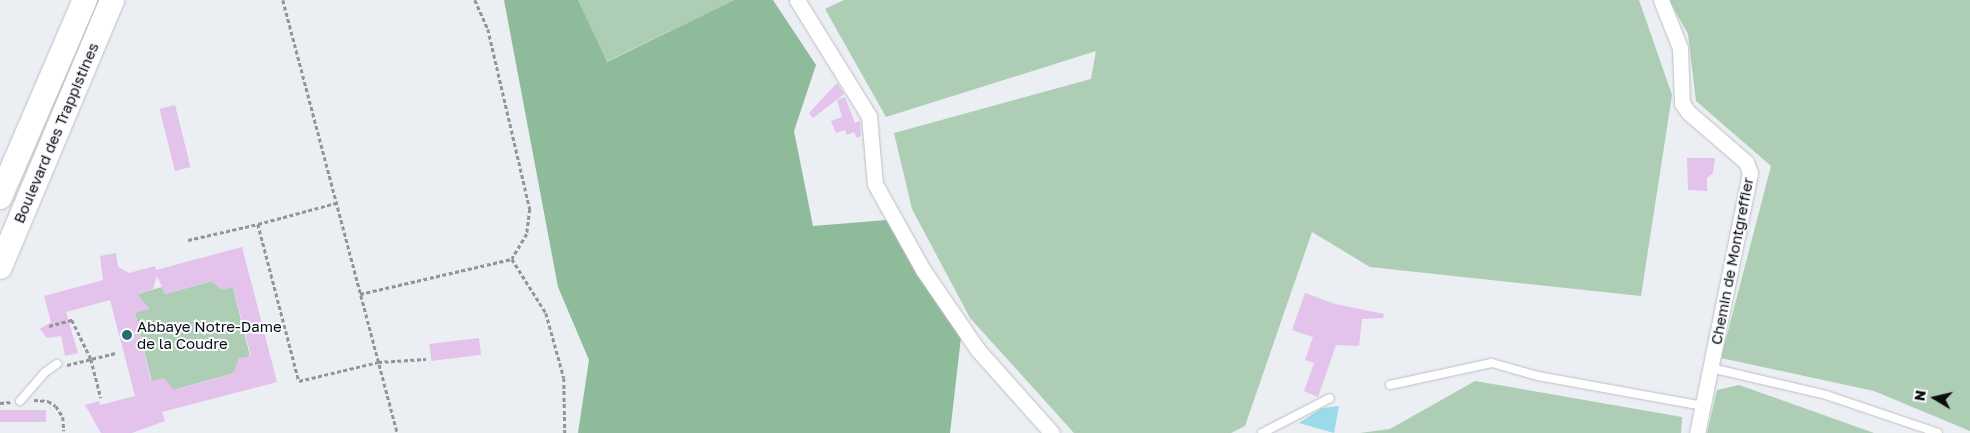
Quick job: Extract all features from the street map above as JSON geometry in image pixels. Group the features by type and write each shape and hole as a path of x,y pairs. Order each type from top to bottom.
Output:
{"main road":[{"name":"Boulevard des Trappistines","path":"0,197 85,0"},
{"name":"Boulevard des Trappistines","path":"0,267 112,0"}],"street":[{"path":"797,0 869,116 875,184 923,270 978,350 1052,433"},
{"name":"Chemin de Montgreffier","path":"1661,0 1680,48 1682,103 1746,162 1750,173 1697,433"}],"lane":[{"path":"1390,385 1492,362 1538,376 1702,406"},
{"path":"20,401 44,373 60,365"},
{"path":"1711,368 1826,395 1938,433"},
{"path":"1262,433 1330,398"}],"path":[{"path":"283,0 397,433"},
{"path":"360,294 512,259 527,234 530,209 488,29 475,0"},
{"path":"188,240 336,203"},
{"path":"258,224 299,382 378,362 426,360"},
{"path":"512,259 546,313 564,378 565,433"},
{"path":"49,326 72,320 91,359 101,398"},
{"path":"60,365 116,354"},
{"path":"20,401 53,403 63,417 64,430"}],"green space":[{"path":"504,0 578,0 607,62 734,0 773,0 816,65 794,131 813,226 887,220 961,337 950,433 578,433 589,360 558,287"},
{"path":"578,0 734,0 606,62"},
{"path":"844,0 1639,0 1672,95 1641,296 1370,267 1312,232 1245,426 1231,433 1074,433 970,318 912,209 894,133 1091,79 1096,51 886,117 825,9"},
{"path":"1669,0 1970,0 1970,431 1874,391 1721,358 1771,166 1696,101 1688,34"},
{"path":"230,276 253,368 155,395 131,296 162,287 165,294"},
{"path":"1475,381 1682,417 1681,433 1360,433 1390,429"},
{"path":"1739,385 1874,433 1707,433 1717,390"}],"water":[{"path":"1339,406 1334,433 1299,423 1322,408"}],"building":[{"path":"837,83 844,94 813,118 809,113"},
{"path":"845,97 855,123 860,121 861,136 857,138 854,132 847,135 845,130 836,133 831,121 842,117 837,100"},
{"path":"175,105 190,167 175,171 159,109"},
{"path":"1687,158 1715,158 1713,173 1707,178 1707,191 1688,190"},
{"path":"242,247 277,382 162,412 165,421 132,433 101,433 85,405 99,401 100,405 135,396 110,300 66,312 78,353 65,356 61,336 47,338 40,329 51,322 44,296 103,280 100,256 116,253 118,267 129,273 155,266 156,270","holes":["157,276 165,294 211,281 222,290 233,287 251,356 239,358 233,374 174,390 164,378 151,381 135,313 150,309 137,294 153,289"]},
{"path":"1305,293 1335,304 1384,314 1383,318 1362,319 1359,346 1336,345 1318,397 1304,391 1314,363 1305,360 1313,337 1292,330"},
{"path":"479,338 481,355 431,361 429,344"},
{"path":"0,410 46,410 46,422 0,422"}],"place":[{"name":"Abbaye Notre-Dame de la Coudre","path":"127,335"}]}
